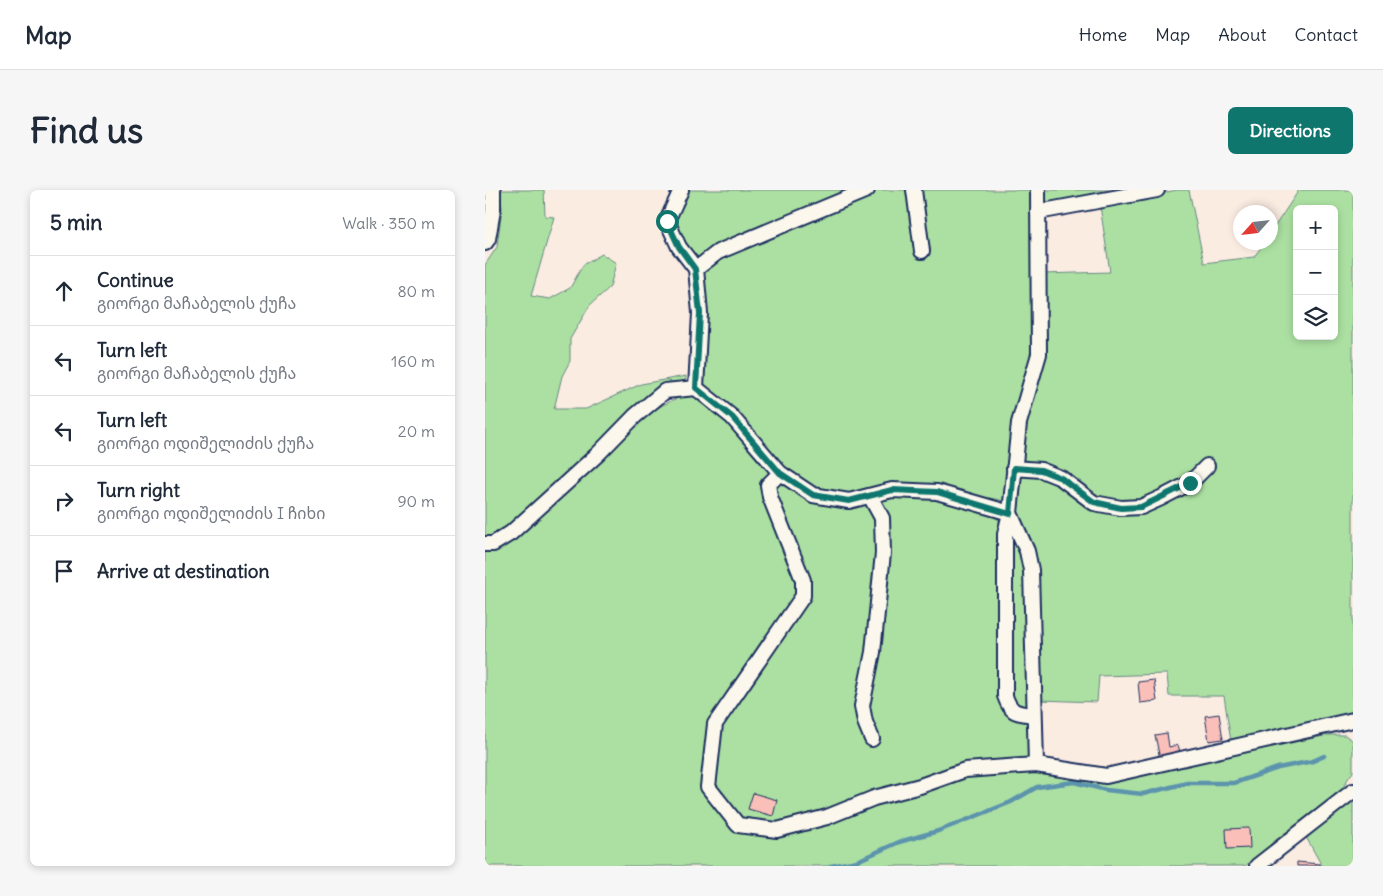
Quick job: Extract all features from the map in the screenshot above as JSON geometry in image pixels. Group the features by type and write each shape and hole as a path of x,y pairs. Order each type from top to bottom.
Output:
{"street":[{"path":"485,244 488,239 493,210 493,190"},
{"path":"681,190 667,221 679,247 695,269 700,313 696,388"},
{"path":"695,269 718,252 805,214 867,190"},
{"path":"914,190 921,251"},
{"path":"1035,715 1016,713 1008,706 1005,696 1005,534 1010,514 1019,423 1039,354 1038,190"},
{"path":"1038,212 1157,190"},
{"path":"485,544 493,544 511,533 598,454 635,416 665,391 696,388 732,417 780,473 813,495 849,501 892,490 937,492 1010,514 1027,551 1031,570 1036,765"},
{"path":"1014,468 1041,470 1061,478 1094,502 1121,508 1141,507 1161,498 1190,483 1207,466"},
{"path":"780,473 768,485 770,497 803,580 803,596 715,724 708,787 738,825 777,830 827,817 874,798 920,786 965,770 1036,765 1106,776 1353,720"},
{"path":"870,496 882,518 883,553 873,652 863,706 865,722 872,739"},
{"path":"1321,728 1344,728 1353,731"},
{"path":"1257,866 1353,792"}],"green space":[{"path":"500,190 544,190 545,216 554,217 531,296 550,299 570,288 583,265 602,254 616,263 610,287 590,305 570,339 570,361 562,376 554,409 586,409 641,384 686,376 685,384 593,453 508,531 485,540 485,265 497,247 502,208"},
{"path":"686,190 861,190 698,261 691,258 673,219"},
{"path":"875,190 1036,190 1035,356 1006,501 937,489 849,498 814,491 783,471 735,414 714,393 706,388 702,382 700,272 722,254"},
{"path":"1043,190 1133,190 1046,205 1043,200"},
{"path":"1177,190 1189,190 1204,263 1254,257 1259,250 1278,250 1278,222 1299,190 1353,190 1353,712 1231,742 1224,696 1169,696 1167,674 1099,676 1097,702 1039,700 1034,569 1029,549 1017,519 1016,483 1025,475 1038,472 1057,479 1094,505 1120,511 1141,510 1192,486 1211,466 1207,461 1188,482 1142,504 1123,505 1095,499 1061,474 1039,465 1021,464 1018,461 1021,424 1042,356 1042,274 1110,272 1100,206"},
{"path":"687,395 706,400 770,466 818,502 887,495 935,496 979,508 999,520 999,702 1008,715 1030,722 1034,773 1111,782 1329,735 1345,735 1353,741 1353,772 1341,791 1245,866 485,866 485,552 509,543 522,533 644,417 671,401"},
{"path":"1016,544 1025,561 1028,711 1014,704 1011,697 1009,548"},
{"path":"1353,799 1353,866 1322,866 1306,837 1351,803"}],"building":[{"path":"1154,680 1157,701 1140,703 1138,682"},
{"path":"1219,714 1223,739 1209,741 1205,716"},
{"path":"1167,733 1169,747 1178,745 1181,755 1160,759 1155,735"},
{"path":"753,793 777,800 773,816 748,809"},
{"path":"1249,828 1250,848 1227,849 1226,829"},
{"path":"1297,862 1320,864 1320,866 1297,866"}],"waterway":[{"path":"831,866 857,861 899,842 938,831 1011,802 1037,787 1074,782 1106,790 1143,794 1187,783 1234,783 1278,768 1313,761 1324,756"}],"route":[{"path":"667,221 679,247 695,269 700,313 696,388 732,417 780,473 813,495 849,501 892,490 937,492 1010,514 1014,468 1041,470 1061,478 1094,502 1121,508 1141,507 1190,483"}]}
